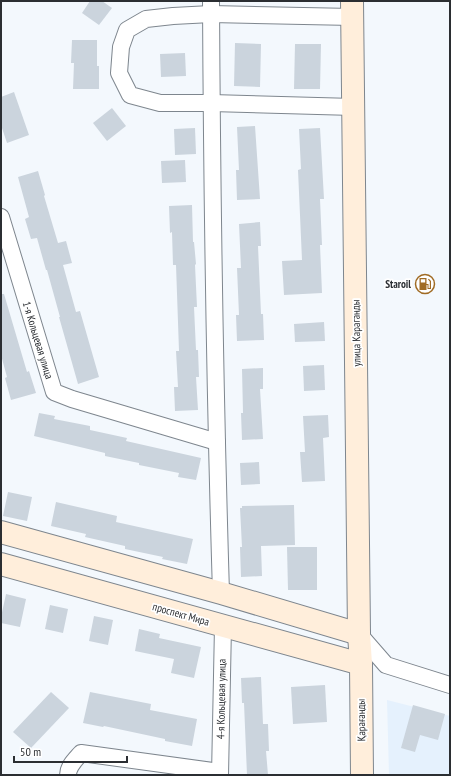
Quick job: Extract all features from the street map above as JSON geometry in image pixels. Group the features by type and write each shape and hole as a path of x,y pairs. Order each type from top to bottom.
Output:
{"main road":[{"name":"улица Караганды","path":"353,9 359,634 361,664"},
{"path":"1,532 221,593 359,634"},
{"name":"проспект Мира","path":"1,564 361,664"},
{"name":"Қарағанды","path":"361,664 362,775"}],"street":[{"path":"211,8 211,103 221,593"},
{"path":"353,9 211,8 173,16 146,19 127,30 121,47 119,73 130,95 160,103 354,107"},
{"name":"1-я Кольцевая улица","path":"1,217 54,392 72,400 217,442"},
{"name":"4-я Кольцевая улица","path":"68,775 71,765 81,754 220,774 223,626"},
{"path":"359,634 386,665"},
{"path":"361,664 386,665 450,685"}],"shaded area":[{"path":"387,700 450,716 450,775 389,775"}],"building":[{"path":"90,1 102,1 112,8 99,25 82,13"},
{"path":"72,40 97,40 99,89 73,89 74,63 71,63"},
{"path":"235,43 261,44 260,87 234,86"},
{"path":"295,44 321,44 320,89 294,89"},
{"path":"185,53 186,76 161,77 160,54"},
{"path":"14,92 29,135 7,143 1,125 1,97"},
{"path":"112,108 126,126 107,141 93,123"},
{"path":"255,126 260,199 237,200 236,170 239,170 237,127"},
{"path":"195,128 196,154 175,155 174,129"},
{"path":"320,128 324,199 320,199 322,293 284,295 282,261 302,260 298,170 301,169 299,129"},
{"path":"185,160 186,182 162,183 161,161"},
{"path":"38,171 58,243 66,241 72,263 63,265 76,312 80,311 99,377 78,384 37,238 31,239 25,219 29,217 18,177"},
{"path":"192,205 193,242 196,264 197,307 194,307 196,350 198,350 199,377 196,377 198,410 175,411 174,387 178,387 176,351 179,351 176,265 173,265 172,232 170,233 169,206"},
{"path":"260,222 261,246 258,246 261,314 263,314 264,340 237,341 236,315 239,315 237,268 241,268 239,224"},
{"path":"1,294 4,294 27,372 29,371 36,393 11,400 1,355"},
{"path":"324,322 325,341 295,342 294,324"},
{"path":"324,365 325,390 304,391 303,366"},
{"path":"263,368 263,389 260,389 263,439 242,440 242,369"},
{"path":"39,413 55,416 54,419 90,426 90,430 127,438 126,441 201,458 196,480 178,477 179,473 139,465 139,463 105,456 105,453 34,436"},
{"path":"328,415 329,437 323,438 325,481 302,482 300,452 305,452 303,416"},
{"path":"259,462 260,484 241,485 240,463"},
{"path":"8,492 32,497 27,521 3,516"},
{"path":"56,502 117,516 116,522 193,539 187,564 125,549 125,546 85,537 86,534 51,526"},
{"path":"294,505 295,545 261,546 262,576 241,577 240,547 242,547 240,508 242,508 242,506"},
{"path":"287,547 317,547 317,590 288,590"},
{"path":"6,594 26,599 20,627 1,623"},
{"path":"50,605 68,609 63,633 45,629"},
{"path":"94,616 113,620 108,645 89,641"},
{"path":"139,629 160,634 159,638 201,647 194,678 171,673 174,659 135,651"},
{"path":"261,677 263,724 268,724 269,751 266,751 268,775 247,775 244,703 242,703 241,678"},
{"path":"325,685 327,722 293,724 291,687"},
{"path":"51,692 69,708 31,748 13,732"},
{"path":"90,692 151,704 150,710 197,719 192,746 104,726 83,723"},
{"path":"413,705 445,714 438,740 420,735 415,752 401,748"}],"place":[{"name":"Staroil","path":"425,284"}]}
